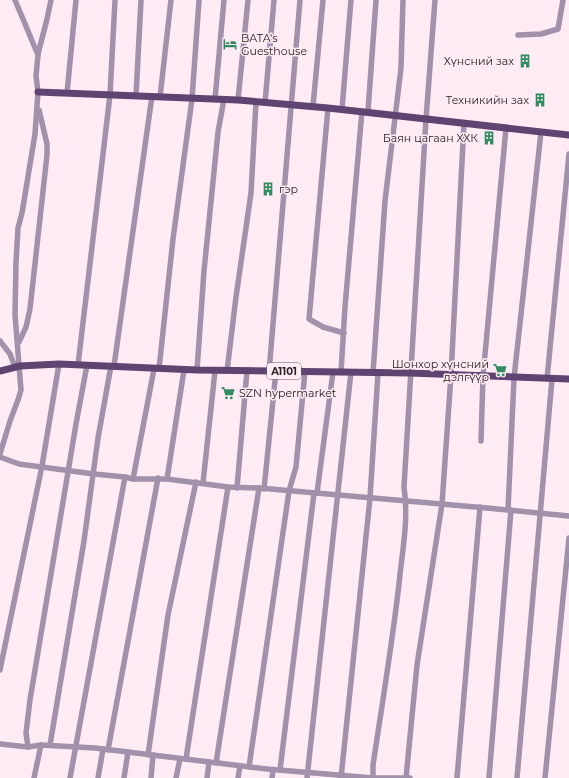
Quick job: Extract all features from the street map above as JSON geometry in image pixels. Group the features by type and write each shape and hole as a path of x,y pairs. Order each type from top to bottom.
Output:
{"main road":[{"path":"38,92 238,100 291,106 313,106 396,114 426,119 569,135"},
{"name":"A1101","path":"0,371 18,367 59,364 215,371 305,370 376,373 410,372 514,378 569,379"}],"street":[{"path":"15,0 38,55"},
{"path":"0,454 21,390 18,367 15,296 18,228 35,134 38,107 36,76 38,55 51,0"},
{"path":"68,93 76,0"},
{"path":"78,365 110,95 115,0"},
{"path":"136,96 141,0"},
{"path":"160,97 171,0"},
{"path":"133,479 157,369 192,99 199,0"},
{"path":"215,99 224,0"},
{"path":"238,100 248,0"},
{"path":"264,103 274,0"},
{"path":"216,763 262,489 300,0"},
{"path":"313,106 323,0"},
{"path":"342,109 351,0"},
{"path":"341,372 376,0"},
{"path":"342,777 370,498 385,201 401,68 403,0"},
{"path":"373,778 373,765 394,626 406,520 404,487 410,372 435,0"},
{"path":"518,35 541,34 558,29 563,0"},
{"path":"50,745 86,532 98,438 112,366 152,96"},
{"path":"197,370 204,271 217,140 224,100"},
{"path":"227,371 250,193 256,102"},
{"path":"18,346 26,327 30,309 47,155 47,144 38,107"},
{"path":"328,108 309,320 323,327 344,333"},
{"path":"406,778 417,665 442,504 451,375 464,123"},
{"path":"481,441 483,376 506,128"},
{"path":"489,778 510,510 514,378 542,132"},
{"path":"517,778 540,513 549,379 569,154"},
{"path":"0,341 5,346 18,367"},
{"path":"0,670 42,466 59,364"},
{"path":"28,747 26,733 30,700 87,366"},
{"path":"167,479 184,370"},
{"path":"249,767 289,491 296,467 305,370"},
{"path":"203,483 215,371"},
{"path":"237,488 247,371"},
{"path":"280,770 333,372"},
{"path":"308,775 351,372"},
{"path":"0,457 19,464 133,479 158,478 237,488 316,493 569,516"},
{"path":"70,778 125,477"},
{"path":"98,778 106,749 158,478"},
{"path":"151,778 151,755 168,615 196,482"},
{"path":"176,778 183,759 228,487"},
{"path":"456,778 480,507"},
{"path":"546,778 569,538"},
{"path":"0,744 28,747 50,745 106,749 280,770 308,775 410,778"},
{"path":"34,778 41,745"},
{"path":"124,778 128,752"},
{"path":"207,778 209,762"},
{"path":"238,778 240,766"},
{"path":"272,778 273,770"}],"place":[{"name":"BATA's Guesthouse","path":"230,44"},
{"name":"Хүнсний зах","path":"525,61"},
{"name":"Техникийн зах","path":"540,100"},
{"name":"Баян цагаан ХХК","path":"489,138"},
{"name":"гэр","path":"268,189"},
{"name":"Шонхор хүнсний дэлгүүр","path":"500,370"},
{"name":"SZN hypermarket","path":"228,393"}]}
